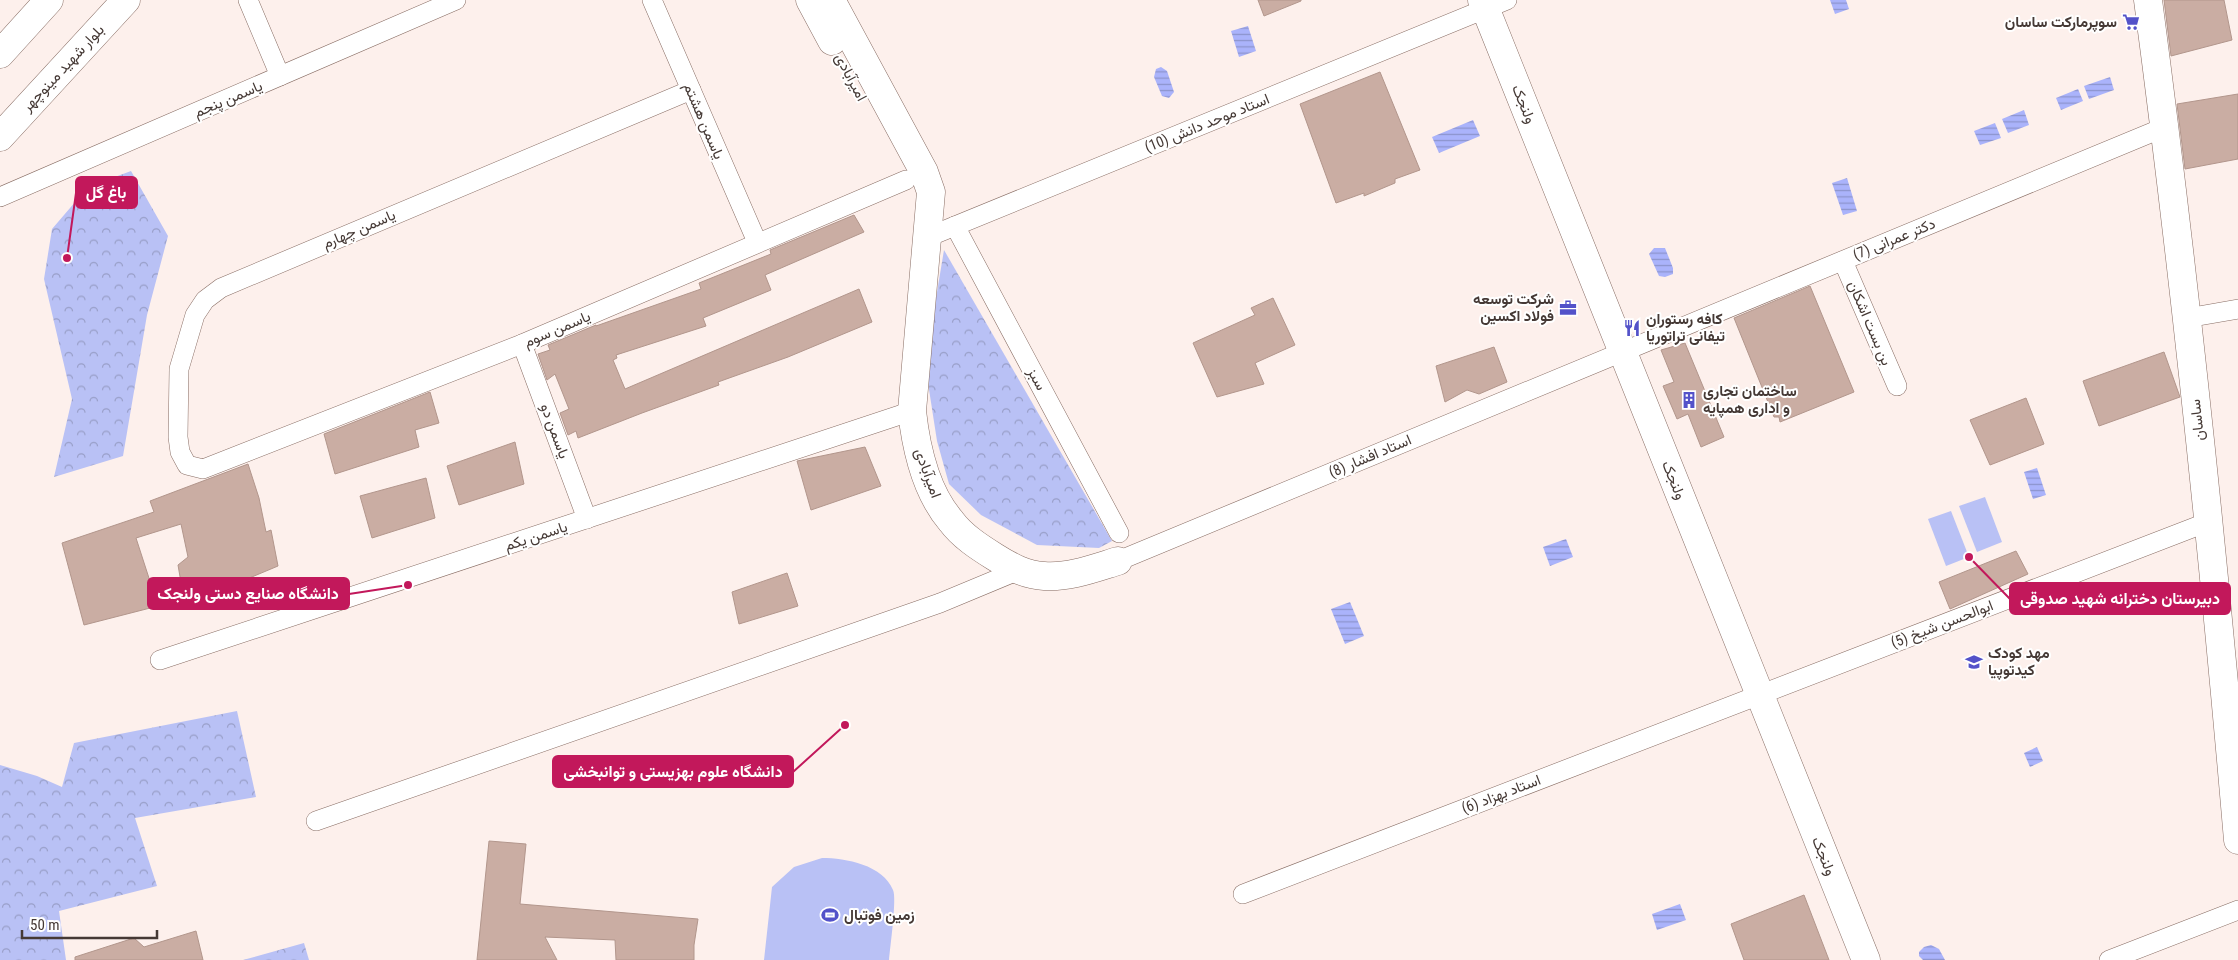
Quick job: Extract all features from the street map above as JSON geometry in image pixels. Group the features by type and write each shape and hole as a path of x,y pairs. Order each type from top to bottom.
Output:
{"street":[{"path":"0,54 49,0"},
{"name":"بلوار شهید مینوچهر","path":"0,136 126,0"},
{"path":"248,0 280,76"},
{"name":"یاسمن پنجم","path":"0,198 456,0"},
{"name":"یاسمن هشتم","path":"652,0 757,242"},
{"name":"امیرآبادی","path":"810,0 915,176"},
{"name":"امیرآبادی","path":"832,0 915,176 928,237 920,306 912,411 914,432 922,462 938,502 951,522 980,547 1017,571 1044,576 1066,575 1118,561"},
{"name":"ساسان","path":"2148,0 2187,318 2208,522 2231,681 2238,840"},
{"name":"استاد موحد دانش (10)","path":"928,237 1492,3"},
{"name":"ولنجک","path":"1492,3 1623,352 1866,960"},
{"name":"یاسمن چهارم","path":"203,469 187,465 180,452 178,436 178,369 195,315 205,300 221,288 691,90"},
{"name":"دکتر عمرانی (7)","path":"1623,352 2165,127"},
{"name":"یاسمن سوم","path":"203,469 522,344 915,176"},
{"name":"سبز","path":"955,226 1119,533"},
{"name":"بن بست اشکان","path":"1843,261 1897,386"},
{"path":"2187,318 2238,309"},
{"name":"یاسمن دو","path":"522,344 587,519"},
{"name":"استاد افشار (8)","path":"1118,561 1623,352"},
{"name":"یاسمن یکم","path":"160,660 912,411"},
{"name":"ابوالحسن شیخ (5)","path":"1760,694 2208,522"},
{"path":"316,821 940,603 1017,571"},
{"name":"استاد بهزاد (6)","path":"1243,894 1760,694"},
{"path":"2109,960 2238,910"}],"green space":[{"path":"131,171 168,236 147,315 123,456 54,477 72,399 44,279 52,229 88,187"},
{"path":"944,250 1112,541 1099,548 1037,545 981,515 949,484 937,441 928,383 932,322"},
{"path":"1985,497 2002,542 1977,552 1959,506"},
{"path":"1951,511 1969,557 1946,566 1928,519"},
{"path":"237,711 256,797 135,818 157,886 59,911 66,960 0,960 0,765 37,776 62,787 74,743"},
{"name":"زمین فوتبال","path":"822,858 842,859 863,865 881,874 888,881 894,895 889,960 764,960 772,887 794,867"},
{"path":"304,943 309,960 243,960"}],"shaded area":[{"path":"1830,0 1846,0 1849,9 1835,14"},
{"path":"1248,26 1256,51 1239,57 1231,31"},
{"path":"1161,67 1167,71 1174,92 1169,98 1162,96 1154,77 1156,69"},
{"path":"2110,77 2114,90 2089,99 2084,86"},
{"path":"2078,89 2083,101 2061,110 2056,98"},
{"path":"2024,110 2029,125 2008,133 2002,119"},
{"path":"1473,120 1480,136 1439,153 1432,137"},
{"path":"1995,123 2001,138 1980,145 1974,131"},
{"path":"1847,178 1857,211 1843,215 1832,183"},
{"path":"1654,248 1665,248 1673,268 1673,274 1665,277 1659,276 1649,254"},
{"path":"2037,468 2046,495 2033,499 2024,472"},
{"path":"1566,539 1573,557 1550,566 1543,547"},
{"path":"1350,602 1364,636 1345,644 1331,609"},
{"path":"2037,747 2043,761 2030,767 2024,753"},
{"path":"1680,904 1686,920 1657,930 1652,914"},
{"path":"1931,945 1939,949 1945,960 1923,960 1919,956 1919,952 1924,947"}],"building":[{"path":"1258,0 1301,0 1301,1 1264,16"},
{"path":"2164,0 2224,0 2232,40 2171,56"},
{"path":"1380,72 1420,170 1395,179 1395,183 1364,196 1364,193 1336,203 1300,104"},
{"path":"2238,94 2238,159 2185,169 2177,104"},
{"path":"854,215 864,232 765,275 771,290 703,318 706,326 616,355 617,358 613,360 625,389 859,289 872,322 788,357 718,382 719,385 578,438 576,431 568,435 560,413 569,409 555,374 547,380 538,354 550,350 548,345 596,325 701,289 699,283 771,254 770,250"},
{"path":"1810,286 1854,392 1780,422 1779,417 1774,417 1734,318"},
{"path":"1273,298 1295,345 1255,363 1264,384 1217,397 1193,343 1255,315 1251,308"},
{"name":"ساختمان تجاری و اداری همپایه","path":"1685,343 1724,437 1701,447 1688,414 1677,419 1663,386 1674,382 1661,350"},
{"path":"1494,347 1507,382 1479,394 1467,390 1445,402 1436,366"},
{"path":"2164,352 2180,397 2099,426 2083,381"},
{"path":"430,392 439,423 415,430 419,447 335,474 324,434"},
{"path":"2026,398 2044,444 1990,465 1970,420"},
{"path":"515,442 524,484 459,505 447,466"},
{"path":"865,447 881,486 811,510 797,461"},
{"path":"248,464 259,498 266,532 271,530 278,566 197,600 190,592 183,594 178,565 188,557 181,524 136,538 158,606 84,625 62,543 154,512 150,501"},
{"path":"426,478 435,518 372,538 360,496"},
{"path":"2016,551 2028,574 1950,609 1939,582"},
{"path":"787,573 798,606 739,624 732,592"},
{"path":"489,841 526,844 520,904 698,919 694,960 616,960 615,940 545,937 557,960 477,960"},
{"path":"1804,895 1829,960 1744,960 1731,924"},
{"path":"196,931 203,960 75,960 75,957 134,938 144,947"}],"place":[{"name":"سوپرمارکت ساسان","path":"2131,22"},
{"name":"باغ گل","path":"67,258"},
{"name":"شرکت توسعه فولاد اکسین","path":"1568,308"},
{"name":"کافه رستوران تیفانی تراتوریا","path":"1632,328"},
{"name":"ساختمان تجاری و اداری همپایه","path":"1689,400"},
{"name":"دبیرستان دخترانه شهید صدوقی","path":"1969,557"},
{"name":"دانشگاه صنایع دستى ولنجک","path":"408,585"},
{"name":"مهد کودک کیدتوپیا","path":"1974,662"},
{"name":"دانشگاه علوم بهزیستی و توانبخشی","path":"845,725"},
{"name":"زمین فوتبال","path":"830,915"}]}
